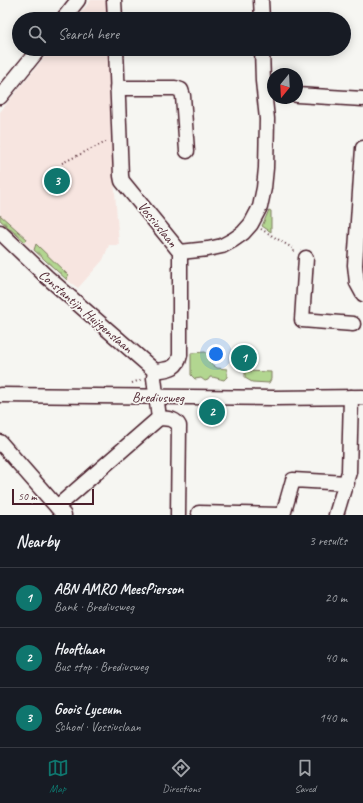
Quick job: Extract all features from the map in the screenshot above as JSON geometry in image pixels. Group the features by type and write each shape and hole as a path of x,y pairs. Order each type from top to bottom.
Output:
{"street":[{"path":"69,12 78,0"},
{"path":"114,0 115,12"},
{"path":"261,0 262,12"},
{"path":"0,96 33,56"},
{"name":"Vossiuslaan","path":"116,56 120,176 122,181 180,252 179,361 176,366 170,369 155,371"},
{"path":"262,56 263,81 267,90"},
{"path":"117,88 175,88 180,90 183,96 187,151"},
{"path":"303,95 363,99"},
{"path":"180,252 222,246 233,240 251,224 260,207 264,188 269,104"},
{"path":"363,148 355,265 357,283 363,294"},
{"name":"Constantijn Huijgenslaan","path":"0,232 47,277 155,371"},
{"path":"306,258 302,320 353,324"},
{"path":"155,371 154,378 159,418"},
{"name":"Brediusweg","path":"0,395 274,398 357,397"},
{"path":"336,515 347,483 349,472 357,397"},
{"path":"0,442 61,511 159,418 172,419 177,422 179,426 178,515"},
{"path":"283,515 293,480 347,483"},
{"path":"199,513 280,515"}],"path":[{"path":"62,163 111,140 119,140"},
{"path":"251,224 294,249 294,257 306,258"}],"shaded area":[{"path":"91,0 106,1 107,12 82,12"},
{"path":"45,56 108,56 111,140 119,245 109,245 103,260 78,288 0,221 0,112"}],"green space":[{"path":"269,210 271,211 271,232 262,226"},
{"path":"0,215 27,239 25,242 0,220"},
{"path":"36,244 68,275 67,280 34,250"},
{"path":"205,352 210,355 210,363 217,368 227,369 227,377 224,380 210,377 205,381 201,378 195,379 191,375 191,353"},
{"path":"245,371 271,372 271,379 269,383 252,382 245,378"}],"place":[{"name":"Goois Lyceum","path":"57,181"},
{"name":"ABN AMRO MeesPierson","path":"244,358"},
{"name":"Hooftlaan","path":"212,412"}]}
